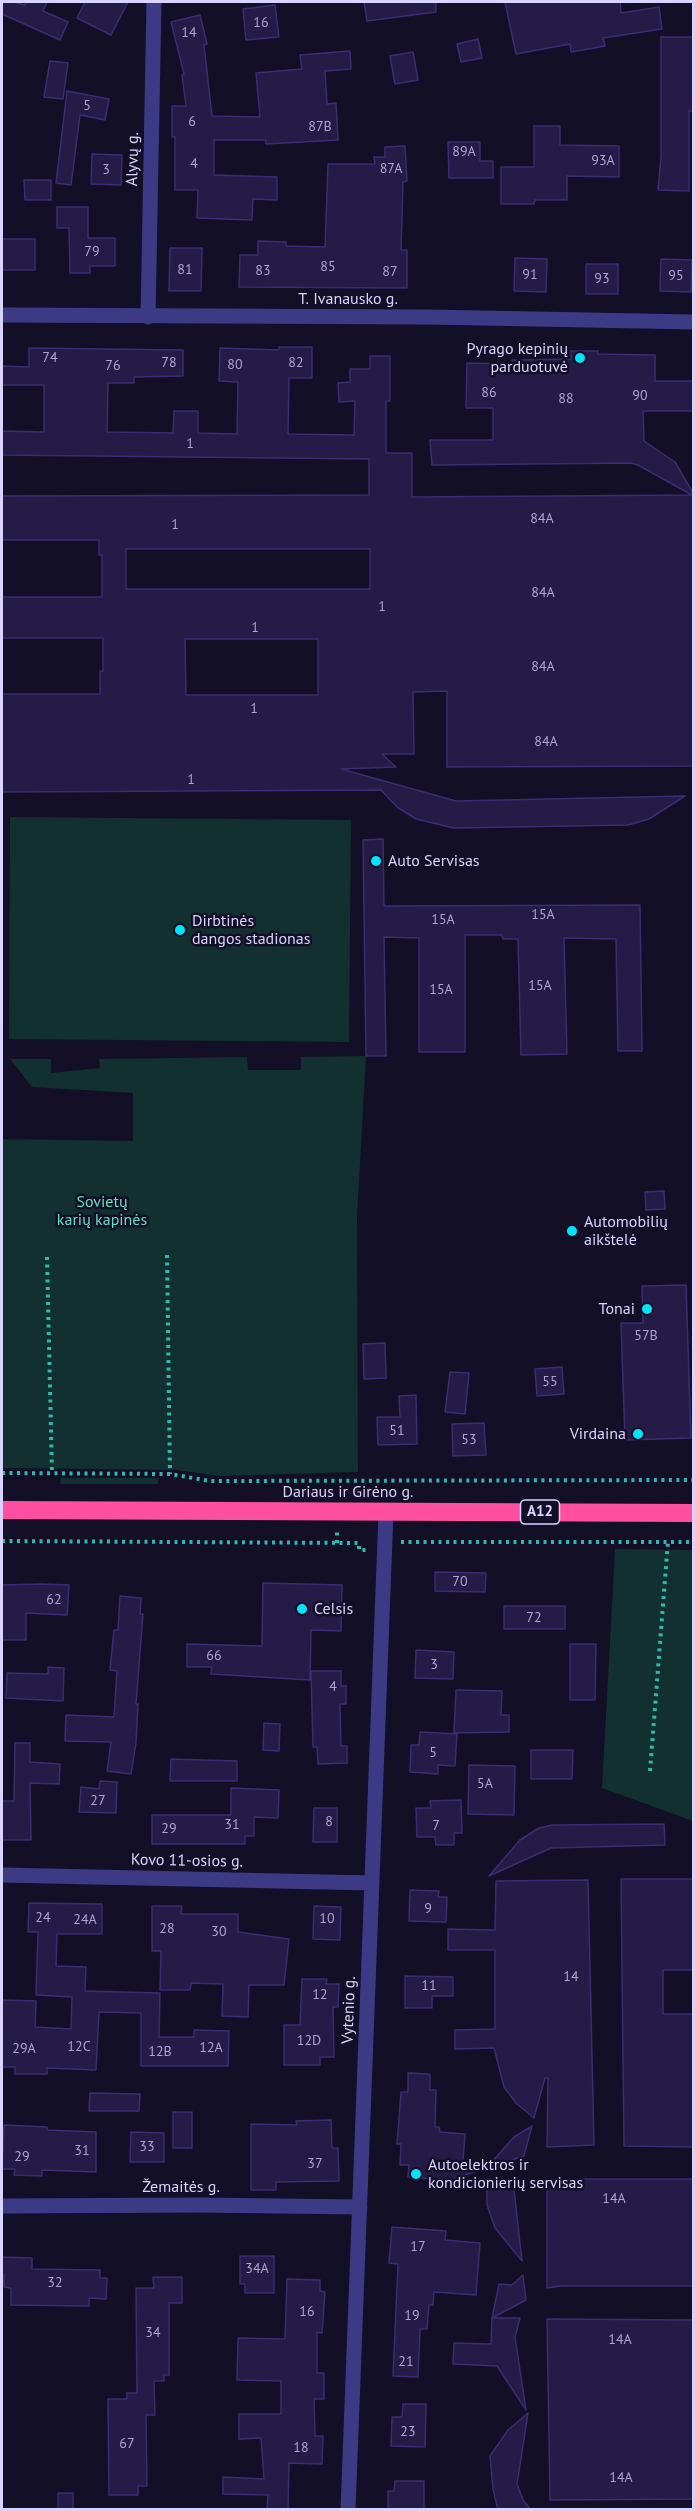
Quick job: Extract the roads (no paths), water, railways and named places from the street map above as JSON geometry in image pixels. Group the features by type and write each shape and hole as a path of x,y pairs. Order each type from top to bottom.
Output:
{"highway":[{"name":"Dariaus ir Girėno g.","path":"2,1510 693,1513"}],"street":[{"name":"Alyvų g.","path":"148,316 154,2"},
{"name":"T. Ivanausko g.","path":"2,315 428,317 693,322"},
{"name":"Vytenio g.","path":"348,2510 386,1512"},
{"name":"Kovo 11-osios g.","path":"2,1875 372,1883"},
{"name":"Žemaitės g.","path":"2,2206 360,2207"}],"place":[{"name":"Pyrago kepinių parduotuvė","path":"580,358"},
{"name":"Auto Servisas","path":"376,861"},
{"name":"Dirbtinės dangos stadionas","path":"180,930"},
{"name":"Automobilių aikštelė","path":"572,1231"},
{"name":"Tonai","path":"647,1309"},
{"name":"Virdaina","path":"638,1434"},
{"name":"Celsis","path":"302,1609"},
{"name":"Autoelektros ir kondicionierių servisas","path":"416,2174"}],"park label":[{"name":"Sovietų karių kapinės","path":"102,1211"}]}
